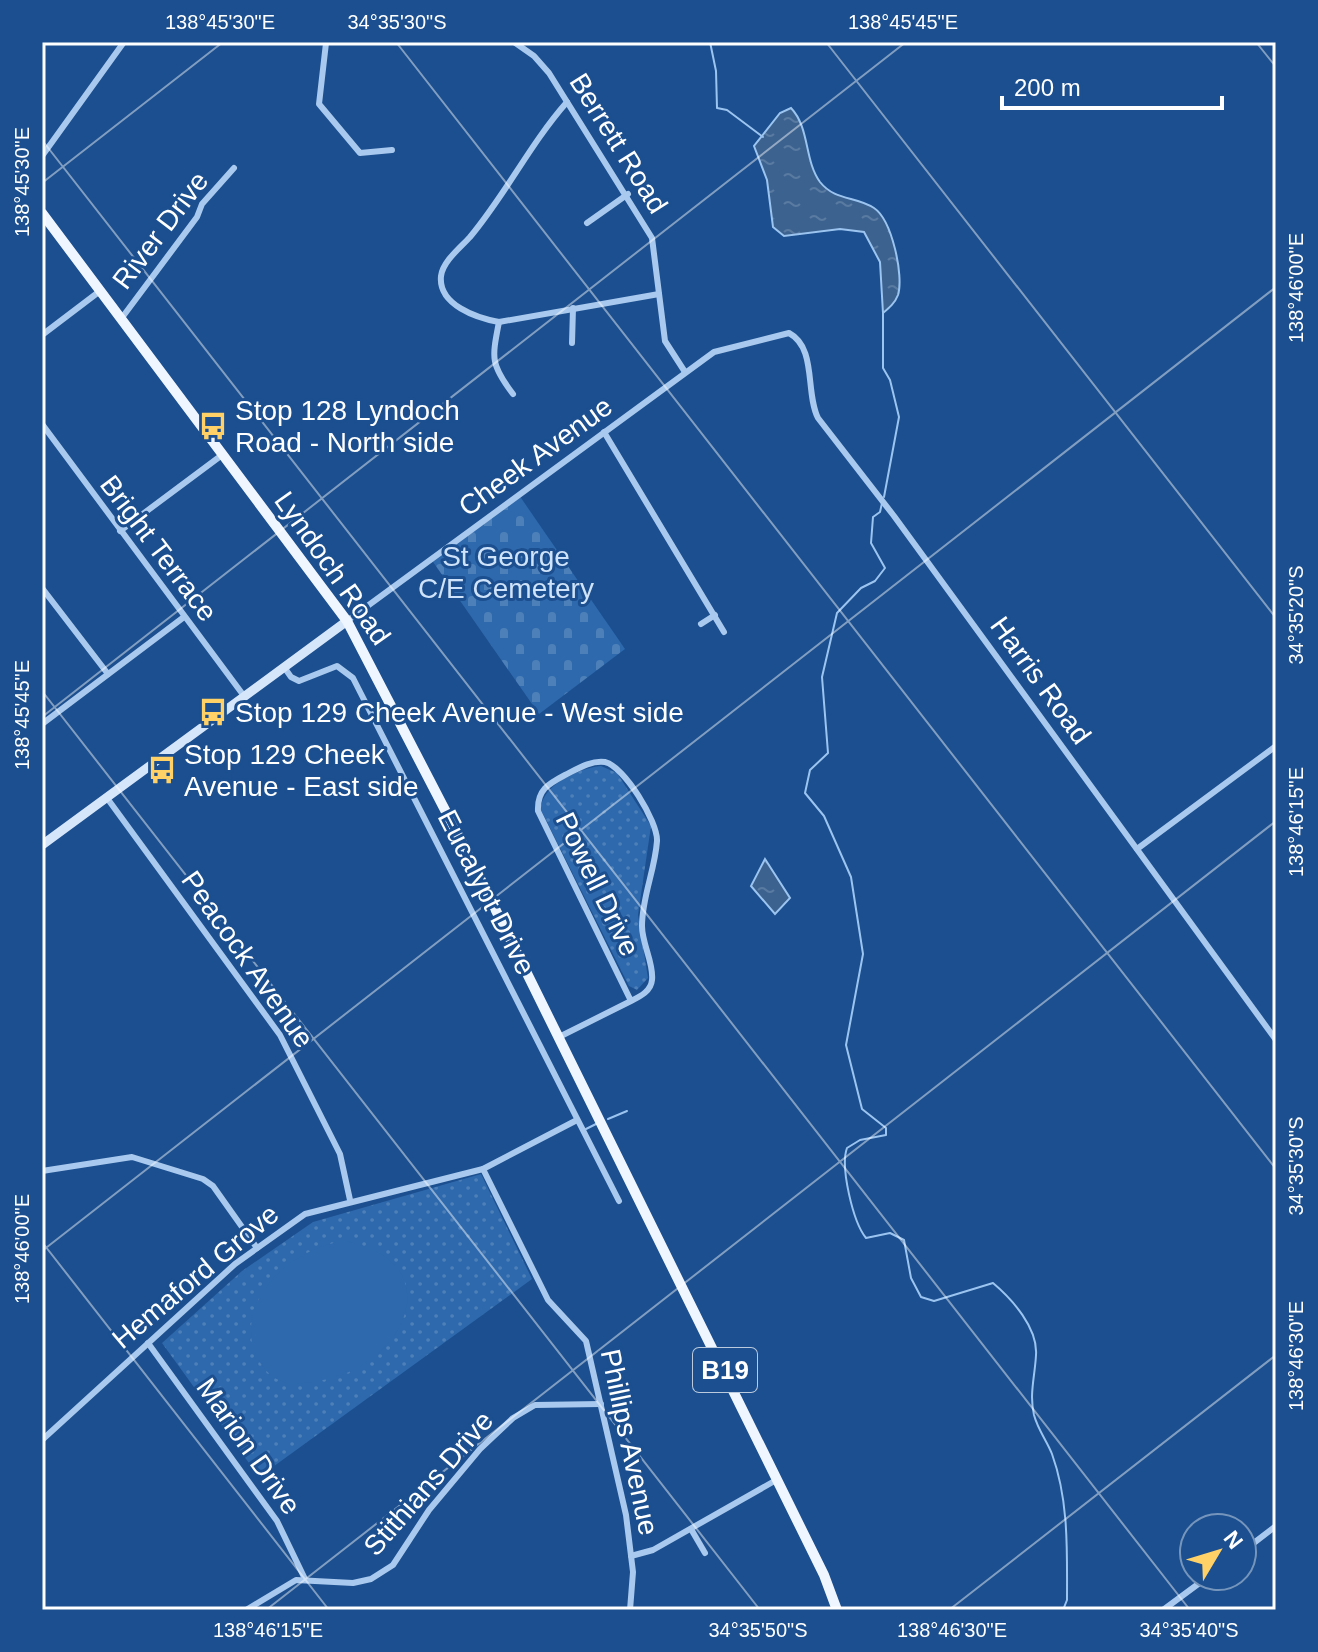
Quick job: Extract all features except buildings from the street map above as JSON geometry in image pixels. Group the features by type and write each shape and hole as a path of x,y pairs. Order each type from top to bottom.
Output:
{"main road":[{"name":"Lyndoch Road","path":"42,213 347,621 559,1037 778,1479"},
{"name":"B19","path":"778,1479 824,1575 837,1610"}],"street":[{"path":"42,156 124,42"},
{"path":"326,42 319,104 360,153 392,150"},
{"name":"Berrett Road","path":"514,42 534,56 567,102 628,194 652,238 665,341 685,372"},
{"path":"567,102 527,152 492,210 443,270 441,282 448,297 477,317 499,322 659,294"},
{"name":"River Drive","path":"121,319 197,217 202,204 234,168"},
{"path":"587,223 628,194"},
{"path":"42,335 100,290"},
{"path":"572,343 573,308"},
{"path":"499,322 492,358 496,372 513,394"},
{"name":"Cheek Avenue","path":"42,845 714,352 767,337 792,335"},
{"name":"Harris Road","path":"792,335 806,351 811,402 818,418 1276,1040"},
{"name":"Bright Terrace","path":"42,424 244,696"},
{"path":"604,432 724,632"},
{"path":"120,531 222,455"},
{"path":"42,588 108,674"},
{"path":"701,624 715,615"},
{"path":"42,724 184,617"},
{"name":"Eucalypt Drive","path":"284,667 291,677 299,681 337,666 353,678 619,1201"},
{"path":"1137,849 1276,746"},
{"name":"Powell Drive","path":"594,762 608,763 620,772 656,828 642,928 651,983 641,996 631,1001 538,811 539,796 545,786 594,762"},
{"name":"Peacock Avenue","path":"107,798 280,1035 340,1154 350,1200"},
{"path":"559,1037 631,1001"},
{"name":"Hemaford Grove","path":"42,1440 257,1248 311,1210 483,1169 577,1120"},
{"path":"42,1171 132,1157 203,1179 213,1186 257,1248"},
{"name":"Phillips Avenue","path":"483,1169 548,1300 586,1341 631,1556 634,1599 630,1610"},
{"name":"Marion Drive","path":"148,1343 277,1521 305,1579"},
{"name":"Stithians Drive","path":"246,1610 296,1580 363,1583 393,1565 429,1510 480,1449 530,1406 601,1404"},
{"path":"631,1556 653,1550 778,1479"},
{"path":"1258,1540 1276,1526"},
{"path":"691,1529 705,1553"},
{"path":"1163,1610 1187,1592"}],"green space":[{"name":"St George C/E Cemetery","path":"519,495 625,649 539,714 431,559"},
{"path":"601,766 617,773 651,826 638,915 648,978 637,990 629,986 541,810 547,793 562,780 582,770"},
{"path":"481,1174 532,1279 259,1477 162,1343 242,1271 313,1222"},
{"path":"344,1241 378,1252 398,1270 407,1291 405,1314 393,1337 374,1357 348,1372 304,1383 281,1381 264,1368 254,1350 251,1330 254,1311 262,1293 274,1278 307,1253"}],"water":[{"path":"791,108 801,125 811,164 820,182 832,192 874,208 886,224 895,249 899,286 898,295 883,313 880,262 864,232 840,229 784,236 773,227 767,180 754,146 780,113"},
{"path":"765,859 790,898 775,914 751,886"}],"waterway":[{"path":"710,42 716,71 717,108 727,110 763,137"},
{"path":"883,312 883,368 890,380 899,417 884,497"},
{"path":"882,503 880,512 873,517 871,543 885,568 875,581 861,588 837,613 822,677 828,753 810,770 805,793 824,816 851,877 863,954 846,1045 862,1109 886,1128 886,1135 860,1140 847,1148 845,1168 849,1194 866,1238 890,1233 904,1240 911,1278 921,1297 934,1301 993,1283 1008,1297 1028,1325 1036,1345 1032,1392 1034,1415 1052,1454 1062,1490 1067,1545 1067,1600 1063,1610"},
{"path":"608,1119 627,1111"},
{"path":"586,1129 596,1124"}],"place":[{"name":"Stop 128 Lyndoch Road - North side","path":"213,426"},
{"name":"Stop 129 Cheek Avenue - West side","path":"213,712"},
{"name":"Stop 129 Cheek Avenue - East side","path":"162,770"}]}
